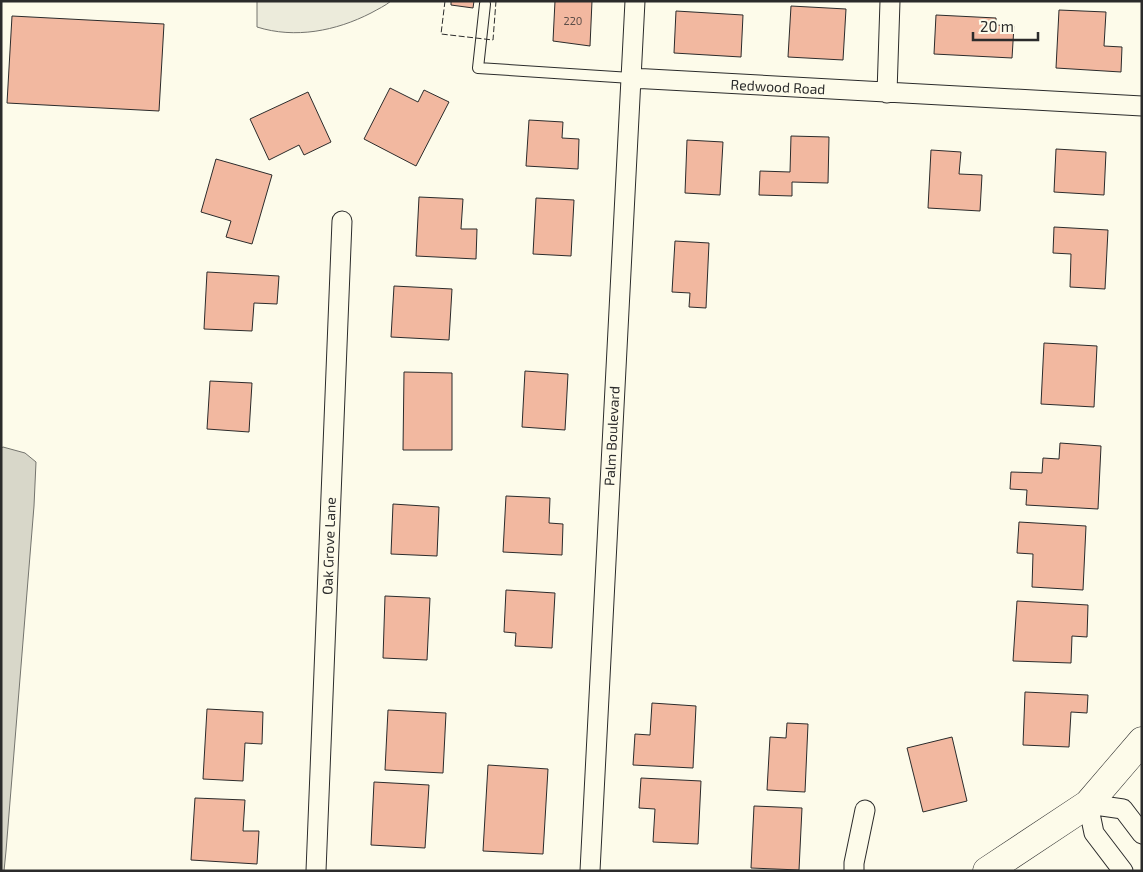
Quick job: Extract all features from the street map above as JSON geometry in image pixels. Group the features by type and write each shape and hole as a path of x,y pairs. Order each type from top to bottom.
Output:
{"street":[{"name":"Palm Boulevard","path":"590,871 635,1"},
{"path":"887,93 890,1"},
{"name":"Redwood Road","path":"631,78 1142,106"},
{"name":"Oak Grove Lane","path":"316,871 342,221"},
{"path":"987,871 1088,804 1142,741"},
{"path":"1088,804 1123,809 1142,834"},
{"path":"1088,804 1094,833 1123,871"},
{"path":"854,871 865,810"}],"lane":[{"name":"Redwood Road","path":"485,4 478,68 631,78"}],"shaded area":[{"path":"257,1 391,1 358,19 330,29 301,33 271,31 257,27"},
{"path":"1,448 25,453 36,462 6,851 4,871 1,871"}],"building":[{"path":"451,1 474,1 473,8 451,5"},
{"path":"555,1 592,1 590,46 553,41"},
{"path":"791,6 846,9 843,60 788,57"},
{"path":"1059,10 1106,12 1104,46 1122,47 1121,72 1056,68"},
{"path":"676,11 743,15 741,57 674,53"},
{"path":"936,15 996,18 996,25 1014,26 1012,58 934,54"},
{"path":"12,16 164,24 159,111 7,103"},
{"path":"390,88 418,102 424,90 449,102 416,166 364,139"},
{"path":"308,92 331,142 304,155 299,145 269,160 250,119"},
{"path":"529,120 563,122 562,138 579,139 578,169 526,166"},
{"path":"791,136 829,137 828,183 792,182 792,196 759,195 760,171 790,172"},
{"path":"687,140 723,142 720,195 685,193"},
{"path":"1056,149 1106,152 1104,195 1054,192"},
{"path":"931,150 961,152 959,174 982,175 980,211 928,208"},
{"path":"216,159 272,175 252,244 226,237 231,221 201,212"},
{"path":"419,197 463,199 461,229 477,229 476,259 416,256"},
{"path":"536,198 574,200 571,256 533,254"},
{"path":"1054,227 1108,230 1105,289 1070,287 1071,254 1053,253"},
{"path":"675,241 709,243 706,308 689,307 690,293 672,292"},
{"path":"207,272 279,276 277,304 254,303 252,331 204,329"},
{"path":"394,286 452,289 449,340 391,337"},
{"path":"1044,343 1097,346 1094,407 1041,404"},
{"path":"525,371 568,374 565,430 522,427"},
{"path":"404,372 452,373 452,450 403,450"},
{"path":"210,381 252,383 249,432 207,429"},
{"path":"1060,443 1101,446 1098,509 1026,505 1027,490 1010,489 1011,472 1042,473 1043,458 1059,459"},
{"path":"506,496 550,498 549,523 563,524 562,555 503,552"},
{"path":"393,504 439,507 437,556 391,554"},
{"path":"1019,522 1086,526 1083,590 1032,587 1033,554 1017,553"},
{"path":"506,590 555,593 552,648 515,646 516,633 504,632"},
{"path":"385,596 430,598 427,660 383,658"},
{"path":"1017,601 1088,605 1087,637 1072,636 1071,663 1013,661"},
{"path":"1025,692 1088,695 1087,713 1071,712 1069,747 1023,745"},
{"path":"652,703 696,706 693,768 633,765 635,734 650,735"},
{"path":"207,709 263,712 262,744 245,743 243,781 203,779"},
{"path":"388,710 446,713 443,773 385,770"},
{"path":"787,723 808,724 805,792 767,790 770,737 786,738"},
{"path":"952,737 967,801 923,812 907,748"},
{"path":"488,765 548,769 543,854 483,851"},
{"path":"641,778 701,781 698,844 653,842 655,809 639,808"},
{"path":"374,782 429,785 425,848 371,845"},
{"path":"195,798 245,800 243,831 259,831 257,864 191,860"},
{"path":"754,806 802,808 799,870 751,868"}],"fence":[{"path":"445,1 441,34 493,40 496,1"}]}
